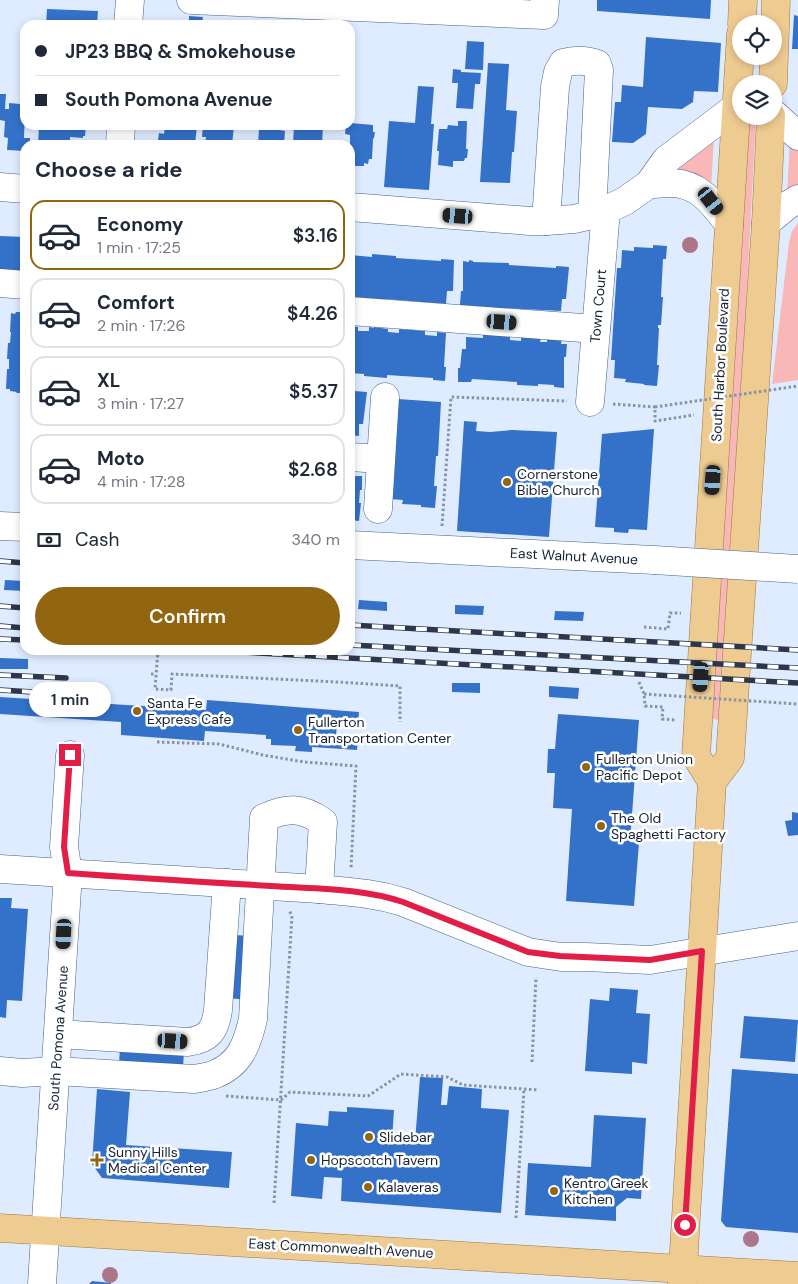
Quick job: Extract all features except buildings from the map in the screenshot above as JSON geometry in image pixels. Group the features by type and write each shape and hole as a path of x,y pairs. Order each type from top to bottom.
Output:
{"main road":[{"path":"743,15 744,0"},
{"path":"773,75 776,0"},
{"name":"South Harbor Boulevard","path":"712,782 696,756 735,125"},
{"path":"682,1277 712,782 730,758 771,125"},
{"name":"East Commonwealth Avenue","path":"0,1228 682,1277 798,1276"}],"street":[{"path":"128,20 130,0"},
{"path":"191,0 544,15 545,0"},
{"name":"Town Court","path":"546,221 555,87 558,72 563,63 571,61 597,64 599,70 599,213 596,329 590,402"},
{"path":"355,208 546,221 574,219 599,213 625,201 649,184 666,160 732,110"},
{"path":"782,123 798,136"},
{"path":"649,184 675,183 692,188 705,195 729,224"},
{"path":"0,188 20,189"},
{"path":"766,223 798,199"},
{"path":"0,283 20,285"},
{"path":"355,312 596,329"},
{"path":"378,510 385,397"},
{"path":"355,457 381,459"},
{"path":"0,526 20,527"},
{"name":"East Walnut Avenue","path":"355,545 798,569"},
{"name":"South Pomona Avenue","path":"42,1284 68,873 64,847 70,755"},
{"path":"0,1071 22,1073 56,1071 194,1079 213,1075 227,1067 240,1056 248,1039 252,1019 264,818 278,811 294,810 310,813 323,822 319,889"},
{"path":"0,869 358,892 403,902 528,952 560,956 650,960 798,936"},
{"path":"58,1034 188,1042 207,1036 213,1029 218,1010 227,884"}],"path":[{"path":"440,549 451,397 590,402 655,407 798,386"},
{"path":"655,407 655,421 700,414"},
{"path":"644,627 668,629 670,613 684,614"},
{"path":"158,655 155,689 171,690 172,674 400,686 400,722"},
{"path":"151,674 156,674"},
{"path":"639,682 644,694 645,706 663,707 662,719 684,721"},
{"path":"644,694 798,704"},
{"path":"156,742 219,744 296,761 356,766 351,876"},
{"path":"274,1203 292,916 286,906"},
{"path":"528,977 537,977 532,1062"},
{"path":"221,1095 281,1100 290,1092 368,1096 401,1074 447,1077 462,1085 539,1090"},
{"path":"516,1218 524,1089"}],"shaded area":[{"path":"749,125 756,125 722,713 719,720 713,719 711,715"},
{"path":"714,137 711,188 676,175 674,167"},
{"path":"790,141 798,147 798,186 787,194"},
{"path":"798,223 798,380 772,384 789,242 792,231"}],"railway":[{"path":"0,561 20,563"},
{"path":"0,606 20,608"},
{"path":"355,625 798,650"},
{"path":"0,626 20,628"},
{"path":"0,639 20,640"},
{"path":"355,645 798,668"},
{"path":"296,655 798,683"},
{"path":"0,675 66,678"},
{"path":"0,690 66,694"}],"place":[{"name":"Cornerstone Bible Church","path":"507,482"},
{"name":"Santa Fe Express Cafe","path":"137,711"},
{"name":"Fullerton Transportation Center","path":"298,730"},
{"name":"Fullerton Union Pacific Depot","path":"586,767"},
{"name":"The Old Spaghetti Factory","path":"601,826"},
{"name":"Slidebar","path":"369,1137"},
{"name":"Sunny Hills Medical Center","path":"97,1160"},
{"name":"Hopscotch Tavern","path":"311,1160"},
{"name":"Kalaveras","path":"368,1187"},
{"name":"Kentro Greek Kitchen","path":"554,1191"}],"route":[{"path":"70,755 64,847 68,873 371,894 403,902 486,934 510,946 528,952 547,955 650,960 702,951 685,1225"}]}
